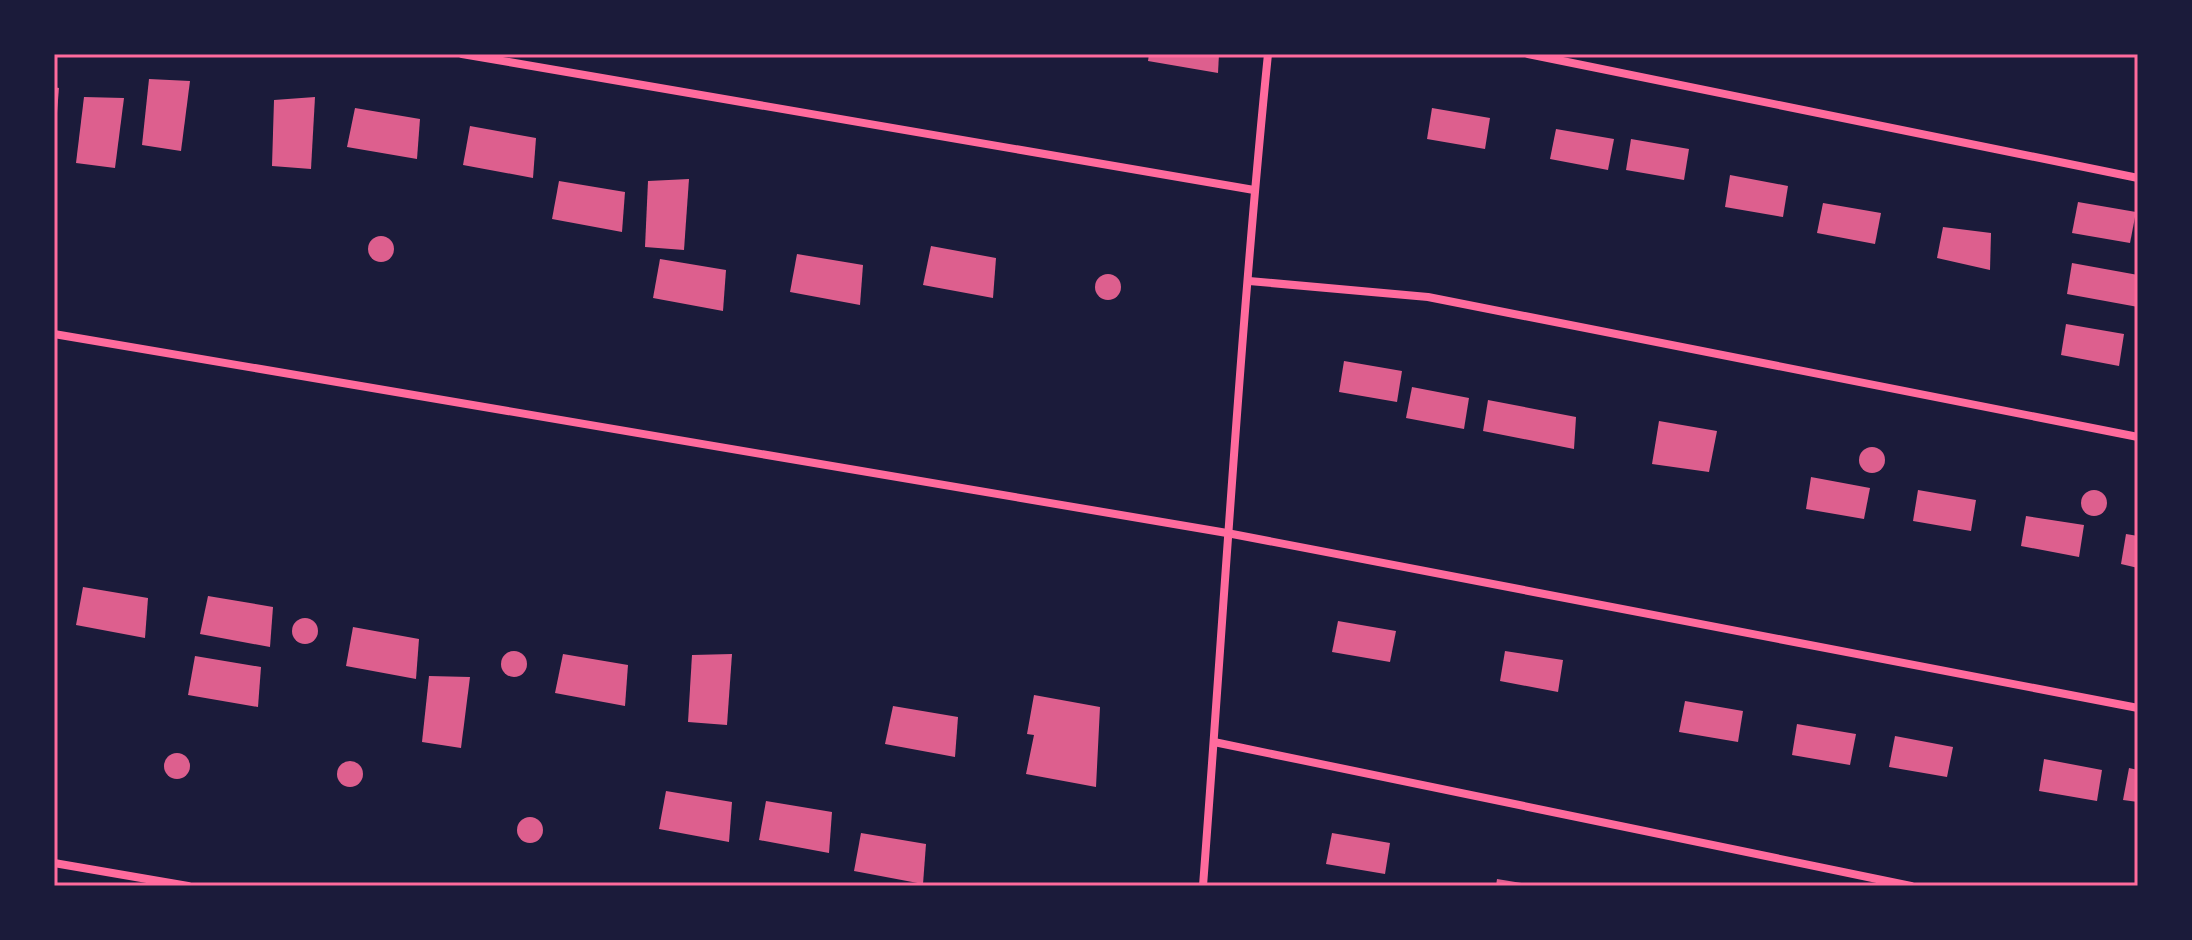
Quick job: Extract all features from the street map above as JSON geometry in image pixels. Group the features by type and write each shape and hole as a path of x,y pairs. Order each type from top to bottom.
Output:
{"street":[{"path":"462,54 1254,190"},
{"path":"1203,886 1227,533 1268,54"},
{"path":"1528,54 2138,178"},
{"path":"1249,281 1428,297 2138,437"},
{"path":"54,334 1227,533 2138,708"},
{"path":"1214,742 1911,886"},
{"path":"54,863 188,886"}],"building":[{"path":"1149,54 1219,54 1218,73 1148,61"},
{"path":"149,79 190,81 181,151 142,145"},
{"path":"54,87 59,88 56,125 54,125"},
{"path":"84,97 124,98 115,168 76,163"},
{"path":"315,97 311,169 272,166 274,100"},
{"path":"355,108 420,119 417,159 347,147"},
{"path":"1432,108 1490,118 1485,149 1427,139"},
{"path":"470,126 536,138 533,178 463,165"},
{"path":"1556,129 1614,139 1608,170 1550,159"},
{"path":"1631,139 1689,149 1684,180 1626,170"},
{"path":"1730,175 1788,186 1783,217 1725,207"},
{"path":"689,179 684,250 645,247 648,181"},
{"path":"559,181 625,192 622,232 552,219"},
{"path":"2078,202 2136,212 2130,243 2072,233"},
{"path":"1823,203 1881,213 1875,244 1817,233"},
{"path":"1943,227 1991,233 1990,270 1937,258"},
{"path":"381,236 390,240 394,249 390,258 381,262 372,258 368,249 372,240"},
{"path":"931,246 996,258 993,298 923,285"},
{"path":"797,254 863,265 860,305 790,292"},
{"path":"660,259 726,270 723,311 653,298"},
{"path":"2072,263 2138,275 2138,307 2067,294"},
{"path":"1108,274 1117,278 1121,287 1117,296 1108,300 1099,296 1095,287 1099,278"},
{"path":"2066,324 2124,334 2119,366 2061,355"},
{"path":"1344,361 1402,371 1397,402 1339,392"},
{"path":"1412,387 1469,398 1464,429 1406,418"},
{"path":"1488,400 1576,417 1574,449 1483,431"},
{"path":"1659,421 1717,431 1709,472 1652,464"},
{"path":"1872,447 1881,451 1885,460 1881,469 1872,473 1863,469 1859,460 1863,451"},
{"path":"1811,477 1870,488 1864,519 1806,509"},
{"path":"1918,490 1976,500 1971,531 1913,521"},
{"path":"2094,490 2103,494 2107,503 2103,512 2094,516 2085,512 2081,503 2085,494"},
{"path":"2026,516 2084,525 2079,557 2021,546"},
{"path":"2126,534 2138,536 2138,568 2121,564"},
{"path":"83,587 148,598 145,638 76,625"},
{"path":"208,596 273,607 270,647 200,634"},
{"path":"305,618 314,622 318,631 314,640 305,644 296,640 292,631 296,622"},
{"path":"1338,621 1396,631 1390,662 1332,652"},
{"path":"353,627 419,639 416,679 346,666"},
{"path":"514,651 523,655 527,664 523,673 514,677 505,673 501,664 505,655"},
{"path":"1505,651 1563,660 1558,692 1500,681"},
{"path":"563,654 628,665 625,706 555,693"},
{"path":"732,654 727,725 688,722 692,655"},
{"path":"195,656 261,667 258,707 188,695"},
{"path":"429,676 470,677 461,748 422,742"},
{"path":"1034,695 1100,707 1096,787 1026,774 1034,735 1027,734"},
{"path":"1685,701 1743,711 1738,742 1679,732"},
{"path":"893,706 958,717 955,757 885,744"},
{"path":"1797,724 1856,734 1850,765 1792,755"},
{"path":"1895,736 1953,747 1947,777 1889,767"},
{"path":"177,753 186,757 190,766 186,775 177,779 168,775 164,766 168,757"},
{"path":"2044,759 2102,770 2097,801 2039,791"},
{"path":"350,761 359,765 363,774 359,783 350,787 341,783 337,774 341,765"},
{"path":"2129,768 2138,770 2138,802 2123,800"},
{"path":"666,791 732,802 729,842 659,829"},
{"path":"766,801 832,812 829,853 759,840"},
{"path":"530,817 539,821 543,830 539,839 530,843 521,839 517,830 521,821"},
{"path":"861,833 926,844 923,884 854,871"},
{"path":"1332,833 1390,843 1385,874 1326,864"},
{"path":"1497,879 1528,884 1528,886 1496,886"}]}
